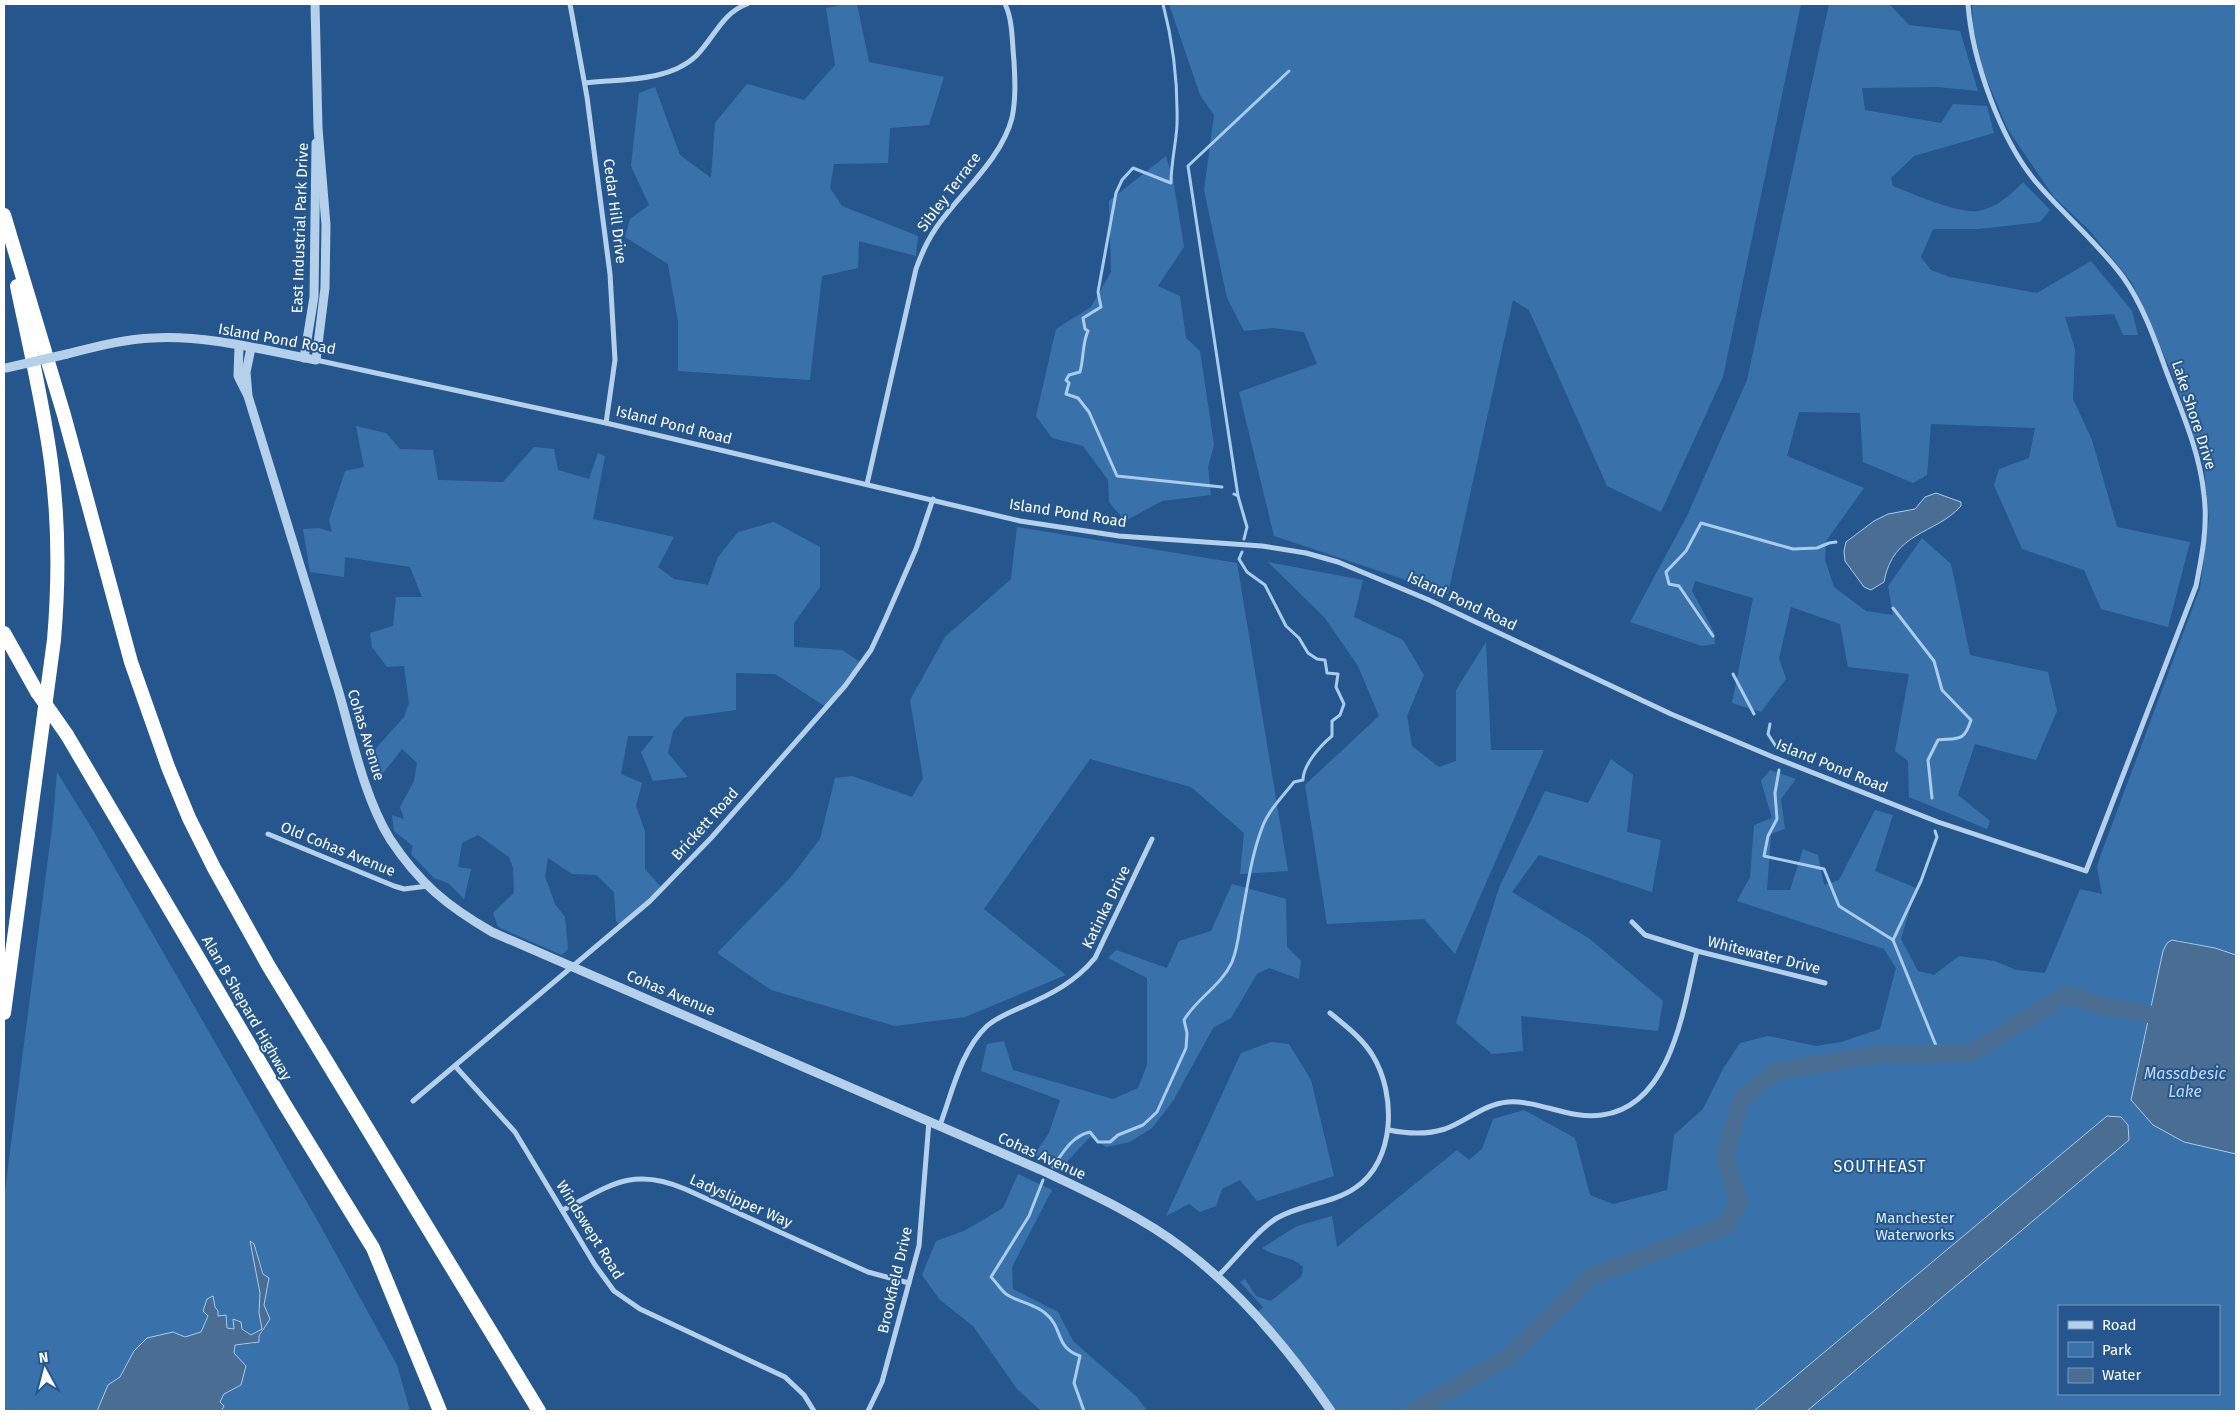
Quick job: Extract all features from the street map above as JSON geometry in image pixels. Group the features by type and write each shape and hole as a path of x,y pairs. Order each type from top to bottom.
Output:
{"highway":[{"path":"4,215 64,415 131,662 161,750 190,818 214,868 268,965 539,1411"},
{"path":"4,222 44,420 51,463 58,551 54,640 4,1013"},
{"name":"Alan B Shepard Highway","path":"4,633 37,692 66,735 285,1105 373,1248 440,1411"}],"street":[{"name":"East Industrial Park Drive","path":"315,4 318,128 324,190 326,256 324,309 316,360"},
{"name":"Cedar Hill Drive","path":"570,4 585,83 610,274 615,360 606,422"},
{"path":"585,83 658,74 679,68 697,55 724,19 747,4"},
{"name":"Sibley Terrace","path":"867,484 914,279 923,248 948,211 990,159 1002,140 1011,120 1015,98 1015,75 1012,42 1005,4"},
{"name":"Lake Shore Drive","path":"1968,4 1970,26 1980,70 1995,109 2022,162 2048,196 2110,260 2129,287 2144,316 2190,436 2201,474 2205,497 2204,541 2196,586 2086,871"},
{"name":"East Industrial Park Drive","path":"304,358 314,297 315,148 318,128"},
{"name":"Island Pond Road","path":"5,368 66,354 153,338 200,340 316,360 606,422 1020,521 1070,530 1136,538 1262,546 1306,553 1338,562 1429,600 1654,707 1756,750 1938,822 2086,871"},
{"name":"Cohas Avenue","path":"239,346 238,376 248,396 372,798 390,838 428,886 449,906 492,932 929,1120 1041,1170 1126,1212 1184,1248 1218,1277 1274,1336 1331,1411"},
{"name":"Cohas Avenue","path":"248,396 246,372 251,348"},
{"name":"Brickett Road","path":"413,1101 625,924 677,874 859,669 889,611 916,549 933,499"},
{"name":"Old Cohas Avenue","path":"268,834 394,886 404,889 428,886"},
{"name":"Katinka Drive","path":"940,1125 967,1054 976,1038 987,1026 999,1017 1067,986 1081,975 1095,958 1152,839"},
{"name":"Whitewater Drive","path":"1632,922 1646,935 1697,952 1825,983"},
{"path":"1389,1130 1412,1134 1445,1129 1492,1105 1507,1102 1545,1106 1582,1115 1602,1115 1636,1102 1654,1084 1671,1052 1697,952"},
{"path":"1218,1277 1276,1218 1355,1188 1370,1173 1382,1151 1389,1130 1389,1104 1373,1057 1358,1037 1330,1013"},
{"name":"Windswept Road","path":"455,1066 515,1132 604,1278 625,1300 785,1377 804,1395 814,1411"},
{"name":"Brookfield Drive","path":"868,1411 880,1388 919,1240 929,1120"},
{"name":"Ladyslipper Way","path":"563,1210 618,1182 637,1178 657,1179 685,1189 868,1272 909,1283"}],"green space":[{"path":"857,4 869,62 944,77 929,125 890,128 888,163 834,164 830,188 842,206 918,236 916,256 859,241 858,268 822,276 810,380 678,371 678,322 668,264 625,237 630,219 649,205 631,166 639,93 655,87 680,155 711,178 715,123 747,84 804,100 835,65 826,8"},
{"path":"1169,4 1801,4 1723,377 1661,512 1607,486 1529,310 1513,300 1448,594 1274,536 1239,392 1317,364 1304,332 1273,328 1244,331 1227,298 1204,190 1214,115 1200,95"},
{"path":"1829,4 1889,4 1909,25 1960,31 1978,91 1937,87 1862,88 1865,110 1941,123 1953,104 1987,106 1994,133 1914,156 1891,178 1893,186 1948,207 1978,211 1997,204 2009,196 2023,182 2050,210 2040,222 1979,229 1933,229 1921,257 1931,270 1950,277 2037,293 2091,261 2132,311 2138,335 2123,335 2114,314 2065,317 2075,349 2073,399 2092,440 2117,527 2190,542 2168,627 2101,609 2084,570 2022,549 1994,485 1999,469 2029,458 2035,428 1931,424 1927,475 1913,483 1863,462 1860,413 1799,412 1787,456 1864,488 1826,541 1825,560 1834,587 1866,611 1893,615 1888,586 1922,538 1951,564 1970,655 2048,672 2057,711 2036,760 1975,744 1958,795 1990,821 1987,829 1909,797 1908,761 1895,751 1909,674 1848,667 1840,624 1791,607 1779,658 1786,679 1761,712 1732,703 1753,598 1695,581 1692,591 1714,632 1715,644 1702,646 1630,622 1687,516 1747,380"},
{"name":"Manchester Waterworks","path":"1972,4 2236,4 2236,955 2215,948 2172,940 2163,951 2135,1078 2153,1125 2184,1142 2236,1154 2236,1411 1334,1411 1258,1312 1263,1307 1240,1282 1245,1279 1256,1296 1271,1301 1302,1276 1303,1267 1299,1263 1262,1248 1297,1226 1332,1216 1337,1247 1457,1150 1469,1160 1482,1149 1493,1119 1524,1110 1575,1138 1590,1195 1613,1204 1667,1190 1674,1135 1703,1109 1723,1069 1740,1043 1768,1036 1816,1046 1841,1042 1880,1029 1896,968 1884,949 1737,901 1750,877 1754,825 1772,818 1761,781 1770,770 1796,779 1781,799 1785,829 1771,834 1767,890 1790,890 1803,849 1818,855 1824,885 1839,880 1875,810 1893,815 1875,871 1916,888 1901,939 1918,971 1934,975 1959,956 1995,961 2016,970 2045,973 2080,889 2102,894 2097,867 2100,857 2200,588 2209,518 2204,467 2174,378 2132,283 2089,230 2054,197 2007,128 1983,70 1973,26"},
{"path":"1166,156 1173,179 1184,247 1158,286 1180,296 1186,338 1200,351 1214,445 1208,467 1211,495 1162,501 1125,521 1109,502 1108,480 1083,446 1052,438 1036,416 1056,329 1091,307 1111,272 1109,201"},
{"path":"356,426 386,433 400,449 433,450 438,480 503,482 534,447 554,449 558,470 589,479 598,453 605,456 593,519 674,537 658,567 674,579 708,585 718,557 738,532 774,522 820,547 820,587 794,623 794,647 842,650 863,664 826,707 775,674 736,673 736,710 685,717 673,731 668,753 688,777 653,781 641,752 654,736 628,736 621,774 642,783 636,806 645,831 645,869 663,889 621,927 616,921 614,892 596,875 572,874 548,858 545,876 555,904 565,917 568,949 562,955 498,927 493,913 514,893 513,868 509,857 478,835 462,843 458,867 471,869 464,899 448,883 434,878 411,854 413,846 394,831 392,815 404,819 400,807 414,781 417,763 402,749 377,781 370,755 404,717 409,703 404,666 387,667 372,647 370,633 393,626 396,597 422,597 410,567 345,557 344,577 310,572 303,529 319,528 332,532 329,520 345,471 364,467"},
{"path":"1017,527 1237,563 1288,871 1240,874 1244,833 1191,787 1090,759 984,909 1066,975 965,1017 895,1026 771,990 717,953 791,877 820,839 835,778 852,776 912,797 923,778 910,700 945,637 1011,579"},
{"path":"1268,562 1363,580 1354,617 1403,640 1424,675 1407,716 1412,746 1439,767 1456,761 1456,690 1486,642 1491,750 1544,750 1455,954 1424,919 1327,924 1305,785 1379,716 1358,666 1325,618"},
{"path":"1611,759 1633,775 1627,832 1661,840 1652,892 1539,855 1512,892 1590,939 1663,1001 1658,1031 1521,1016 1523,1051 1492,1054 1456,1023 1499,888 1545,791 1588,803"},
{"path":"57,772 94,832 320,1225 397,1365 410,1411 221,1411 224,1406 220,1402 224,1394 241,1385 239,1360 234,1353 235,1345 253,1344 264,1331 264,1305 267,1282 254,1244 250,1241 260,1293 259,1313 262,1329 251,1335 233,1320 234,1329 227,1328 217,1316 212,1296 207,1299 203,1311 208,1315 201,1332 185,1337 173,1332 134,1351 120,1377 108,1385 97,1411 4,1411 4,1198 53,820"},
{"path":"1232,884 1286,899 1287,947 1301,961 1299,979 1269,968 1257,974 1231,1018 1213,1028 1173,1101 1152,1128 1130,1142 1106,1147 1090,1137 1061,1168 1034,1155 1049,1133 1060,1100 981,1071 987,1044 1004,1041 1013,1070 1113,1099 1138,1088 1147,1065 1147,978 1108,958 1116,950 1167,968 1179,941 1211,931"},
{"path":"1271,1042 1289,1044 1311,1080 1334,1176 1257,1201 1240,1180 1222,1189 1216,1206 1200,1212 1189,1204 1166,1216 1241,1053"},
{"path":"1018,1174 1052,1190 1012,1267 1013,1289 1058,1312 1073,1341 1137,1397 1147,1411 1041,1411 1017,1389 973,1326 940,1300 922,1275 936,1241 964,1231 1003,1208"}],"water":[{"path":"1936,493 1961,502 1961,506 1951,516 1905,543 1889,565 1884,582 1871,590 1864,587 1845,561 1844,551 1846,542 1874,521 1888,514 1915,509 1925,497"},
{"name":"Massabesic Lake","path":"2172,940 2215,948 2236,955 2236,1154 2184,1142 2153,1125 2131,1100 2163,951 2167,943"},
{"path":"2107,1116 2121,1117 2128,1125 2129,1140 1807,1411 1754,1411"},
{"path":"250,1241 254,1244 263,1274 269,1278 264,1305 270,1319 259,1336 259,1342 235,1345 234,1353 246,1366 241,1385 224,1394 220,1402 224,1406 221,1411 97,1411 108,1385 120,1377 134,1351 147,1338 173,1332 185,1337 201,1332 208,1316 203,1311 207,1299 213,1296 218,1316 226,1315 227,1328 234,1329 233,1319 241,1322 242,1329 251,1335 262,1329 259,1313 260,1293"}],"waterway":[{"path":"1163,4 1172,49 1177,95 1177,125 1171,183 1133,168 1122,180 1116,193 1098,292 1101,307 1083,318 1085,329 1088,331 1080,372 1069,375 1066,380 1069,383 1066,394 1078,398 1089,412 1117,476 1222,487"},
{"path":"1238,496 1188,166 1289,71"},
{"path":"1234,494 1238,496 1247,527 1244,539"},
{"path":"1713,636 1679,586 1669,584 1666,572 1686,551 1701,523 1793,549 1817,548 1836,542"},
{"path":"1053,1167 1068,1145 1078,1137 1090,1132 1098,1142 1110,1142 1118,1135 1143,1125 1157,1112 1186,1048 1187,1033 1184,1020 1195,1005 1222,978 1232,962 1238,943 1253,858 1265,822 1276,804 1294,782 1303,780 1309,762 1322,745 1332,736 1332,721 1340,715 1344,704 1336,687 1338,674 1327,673 1325,660 1317,659 1308,653 1299,638 1286,626 1265,585 1247,572 1239,559 1242,552"},
{"path":"1893,608 1934,661 1942,690 1971,720 1966,732 1960,738 1938,740 1928,760 1932,798"},
{"path":"1733,674 1754,714"},
{"path":"1770,724 1768,734 1777,748"},
{"path":"1779,770 1775,793 1777,819 1768,836 1764,856 1824,869 1839,906 1893,940 1939,1053"},
{"path":"1893,940 1921,881 1937,837 1935,831"},
{"path":"1413,1411 1507,1358 1592,1276 1726,1226 1738,1203 1725,1155 1741,1100 1775,1071 1877,1055 1971,1053 2066,995 2107,1007 2172,1018"},
{"path":"1043,1180 1029,1216 991,1277 1006,1294 1045,1313 1055,1325 1066,1348 1080,1356 1074,1383 1084,1411"}],"district":[{"name":"SOUTHEAST","path":"1880,1166"}]}
